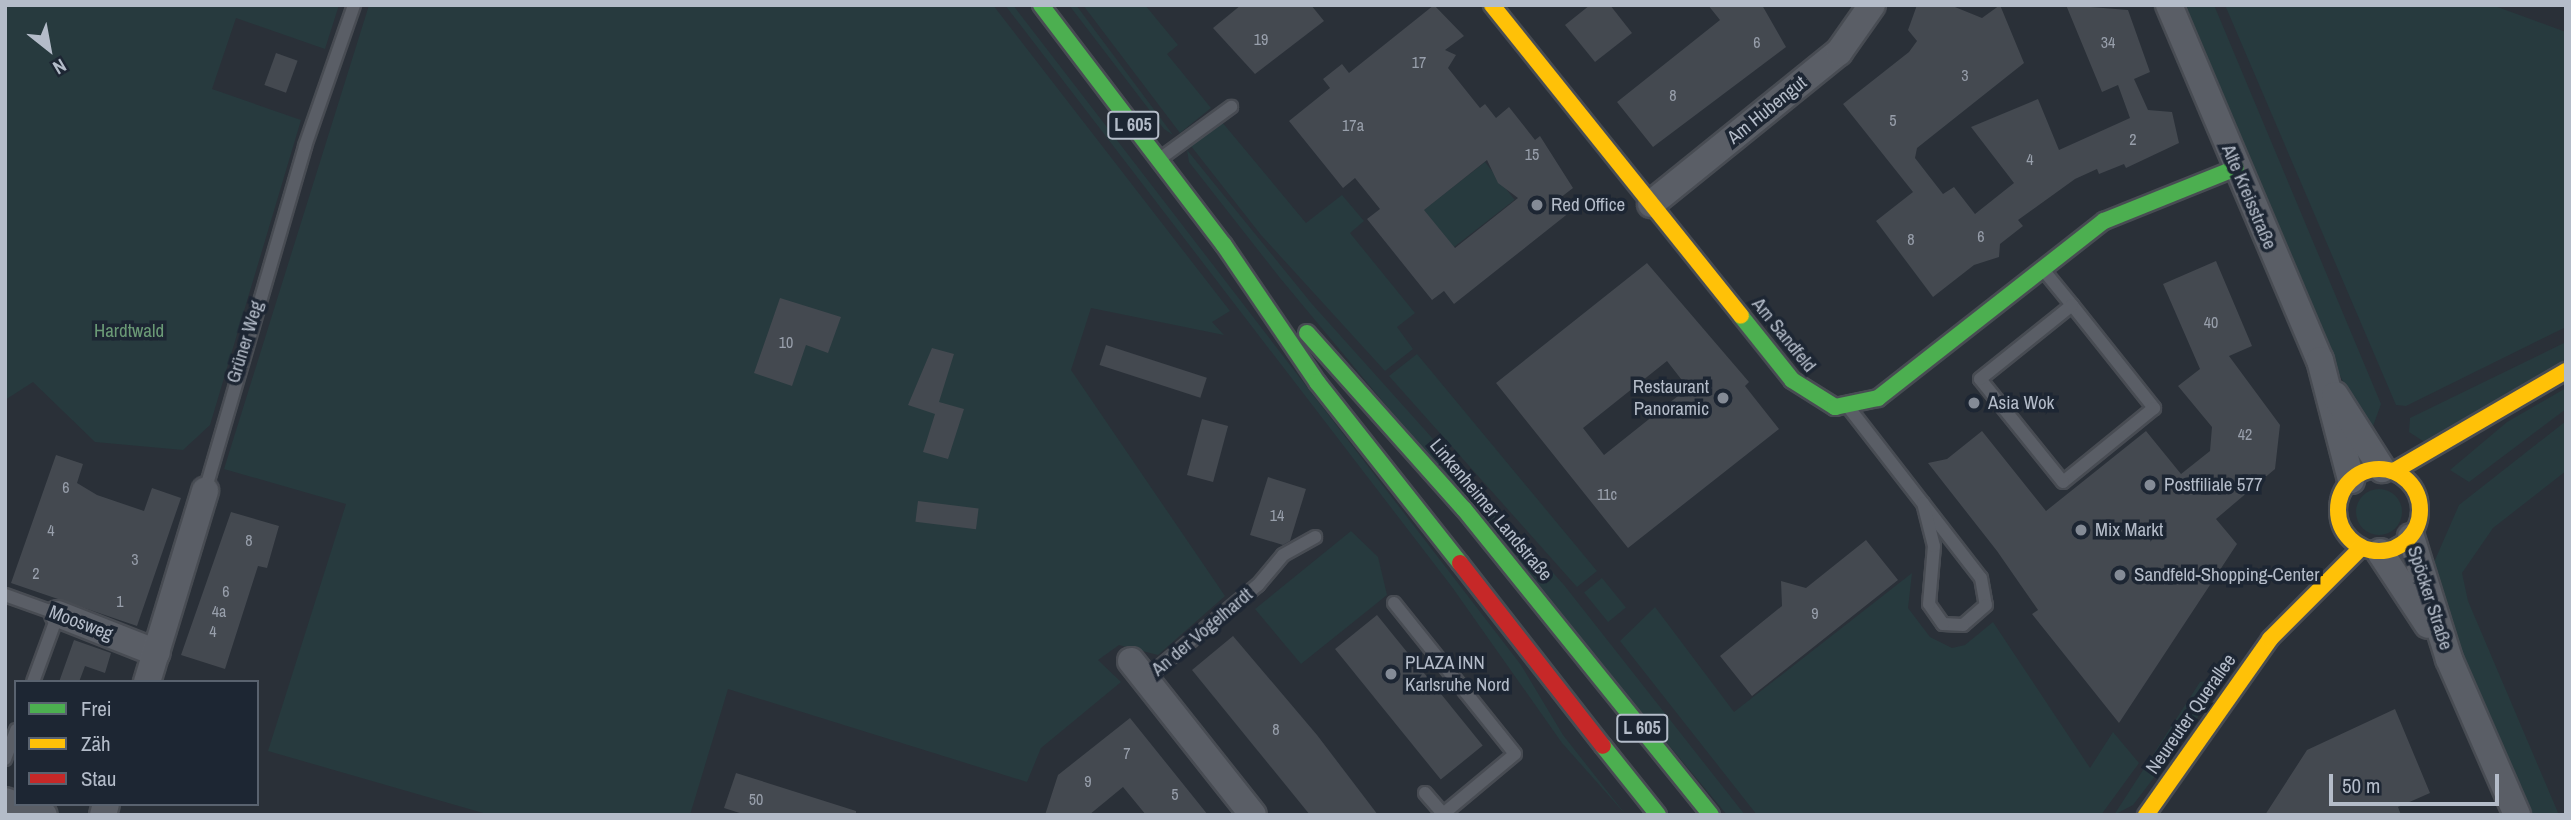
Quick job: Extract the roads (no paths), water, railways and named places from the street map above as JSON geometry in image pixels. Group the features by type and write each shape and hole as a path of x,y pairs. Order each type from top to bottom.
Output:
{"street":[{"name":"Linkenheimer Landstraße","path":"1041,5 1224,245 1317,382 1658,815"},
{"name":"Am Sandfeld","path":"1492,5 1792,380 1825,404 1849,408"},
{"name":"Am Hubengut","path":"1651,204 1839,52 1872,5"},
{"name":"Alte Kreisstraße","path":"2169,5 2330,388 2351,480"},
{"path":"1849,408 1878,398 2040,267 2104,221 2236,168"},
{"name":"Linkenheimer Landstraße","path":"1224,245 1464,509 1711,815"},
{"path":"2330,543 2341,527 2340,497 2351,480 2388,470 2566,371"},
{"name":"Alte Kreisstraße","path":"2330,388 2388,470"},
{"path":"2447,464 2488,414"},
{"path":"2388,470 2418,494 2421,517 2411,537"},
{"path":"2418,494 2432,481"},
{"name":"Grüner Weg","path":"148,680 205,491"},
{"path":"2341,527 2371,550"},
{"name":"Neureuter Querallee","path":"2270,639 2371,550 2411,537"},
{"name":"Spöcker Straße","path":"2411,537 2449,659 2517,815"},
{"name":"Spöcker Straße","path":"2371,550 2449,659"},
{"name":"Neureuter Querallee","path":"2146,815 2270,639 2302,580"},
{"name":"Moosweg","path":"58,614 157,653"},
{"name":"An der Vogelhardt","path":"1138,670 1253,815"},
{"path":"19,806 44,815"}],"lane":[{"name":"Grüner Weg","path":"205,491 293,185 354,5"},
{"path":"1159,160 1231,107"},
{"path":"2040,267 2071,305 2154,408 2063,482 1980,379 2071,305"},
{"path":"1849,408 1923,503 1986,589 1986,605 1963,625 1943,624 1929,604 1934,547 1923,503"},
{"name":"An der Vogelhardt","path":"1138,670 1258,585 1283,555 1315,537"},
{"name":"Moosweg","path":"5,595 58,614"},
{"path":"1394,603 1515,754 1442,814 1425,793"},
{"path":"34,680 58,614"},
{"path":"5,759 14,735"},
{"path":"2159,796 2165,815"}],"place":[{"name":"Red Office","path":"1537,205"},
{"name":"Restaurant Panoramic","path":"1723,398"},
{"name":"Asia Wok","path":"1974,403"},
{"name":"Postfiliale 577","path":"2150,485"},
{"name":"Mix Markt","path":"2081,530"},
{"name":"Sandfeld-Shopping-Center","path":"2120,575"},
{"name":"PLAZA INN Karlsruhe Nord","path":"1391,674"}],"park label":[{"name":"Hardtwald","path":"129,331"}]}
